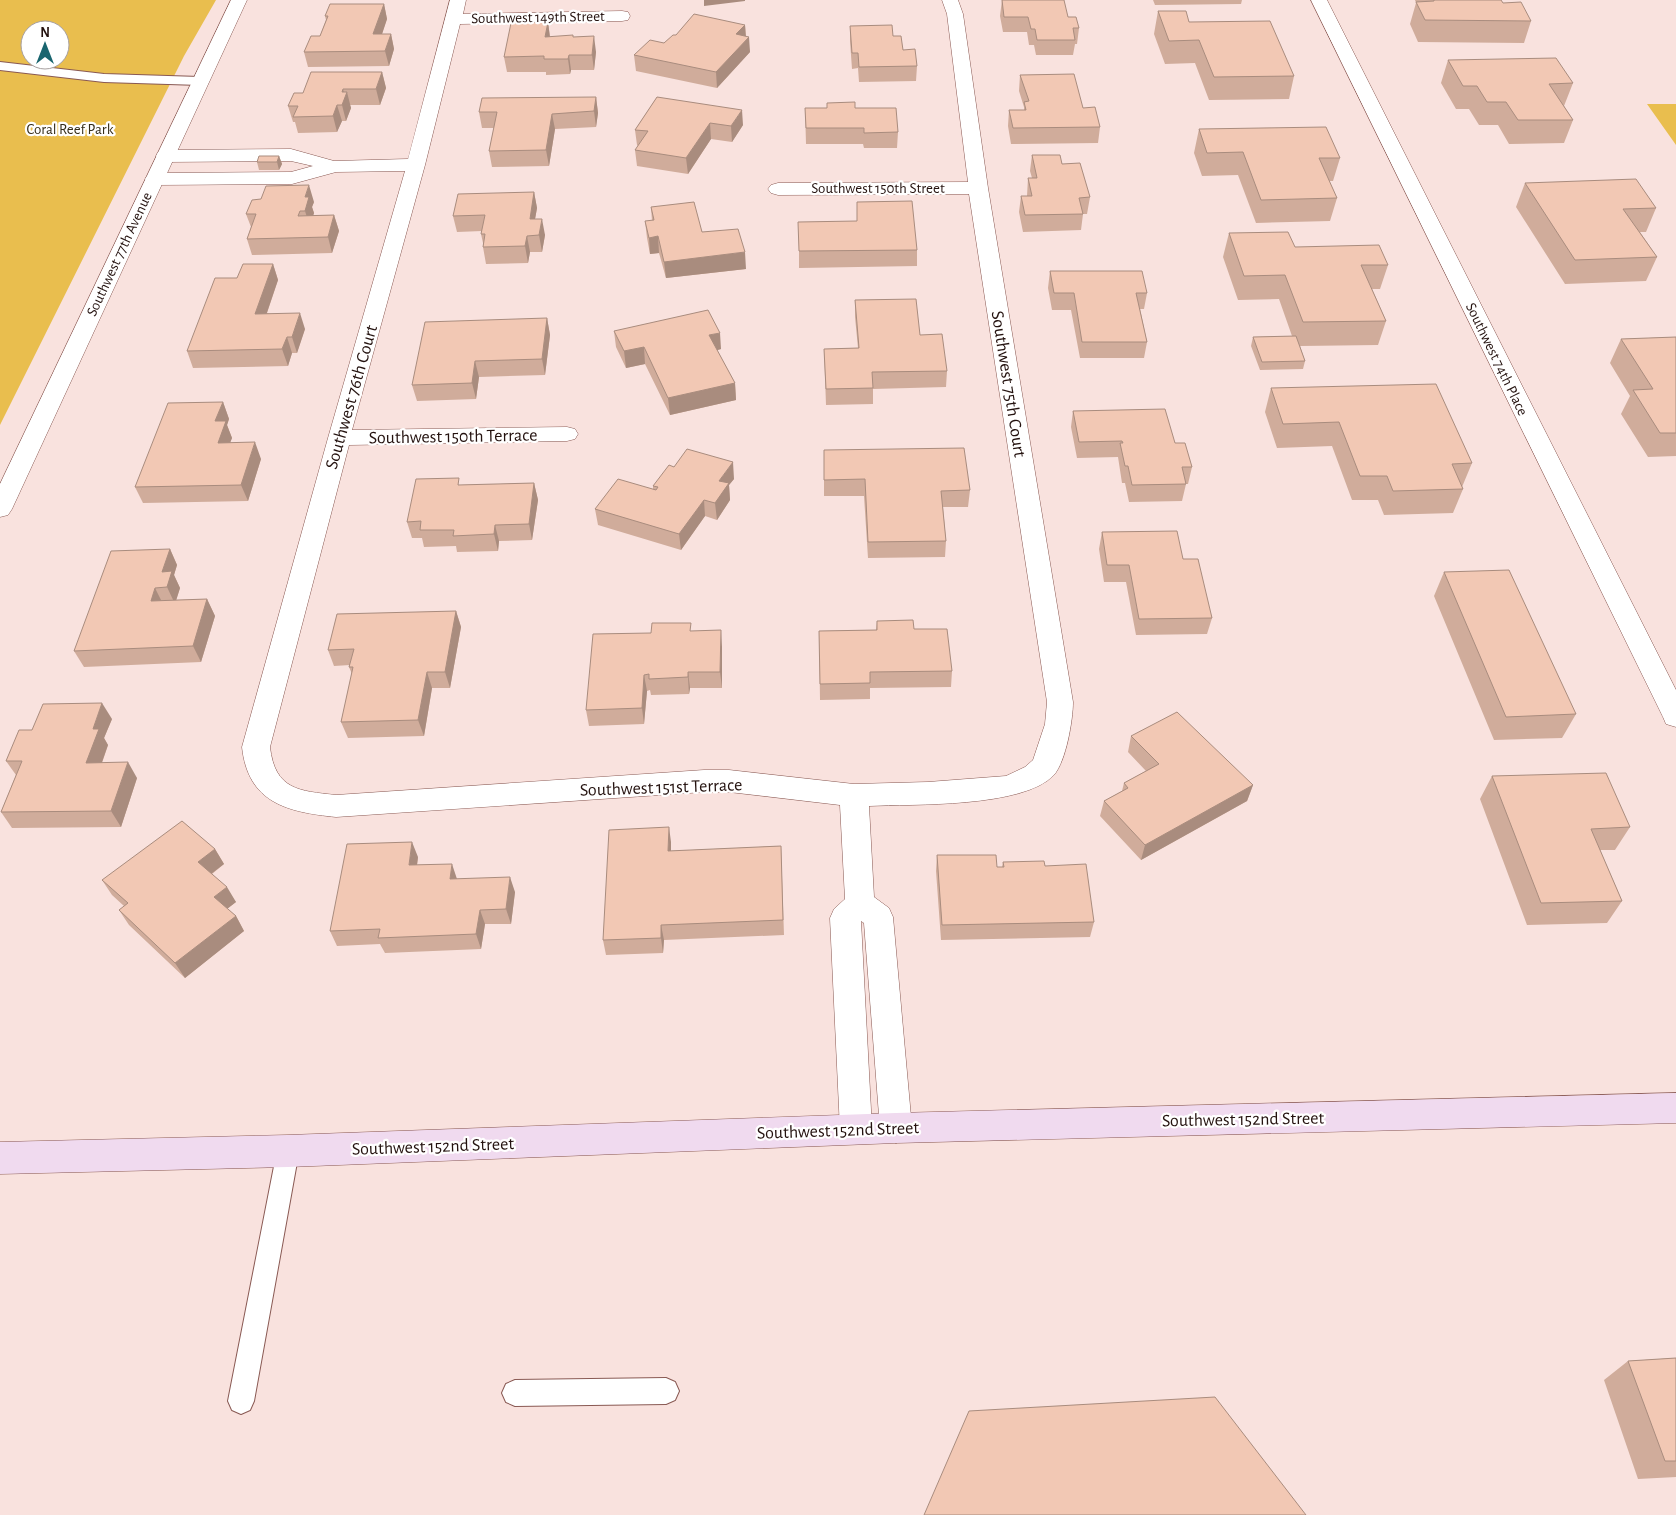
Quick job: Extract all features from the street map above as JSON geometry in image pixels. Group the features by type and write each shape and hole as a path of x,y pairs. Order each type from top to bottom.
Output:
{"main road":[{"name":"Southwest 152nd Street","path":"0,1158 288,1152 896,1128 1676,1108"}],"street":[{"name":"Southwest 77th Avenue","path":"0,508 239,0"},
{"name":"Southwest 75th Court","path":"950,0 955,14 978,188 1060,702 1059,724 1045,766"},
{"name":"Southwest 74th Place","path":"1319,0 1676,717"},
{"name":"Southwest 149th Street","path":"455,9 622,16"},
{"name":"Southwest 76th Court","path":"274,790 260,772 256,760 256,747 339,438 416,165 455,9"},
{"path":"165,156 291,156 335,166 416,165"},
{"path":"155,179 292,178 335,166"},
{"name":"Southwest 150th Street","path":"778,189 978,188"},
{"name":"Southwest 150th Terrace","path":"339,438 567,434"},
{"name":"Southwest 151st Terrace","path":"274,790 299,801 336,806 704,781 729,781 854,794 991,790 1020,783 1045,766"},
{"path":"854,794 860,903 878,917 896,1128"},
{"path":"856,1130 844,918 860,903"}],"lane":[{"path":"0,66 104,78 200,81"},
{"path":"241,1401 288,1152"},
{"path":"514,1393 666,1391"}],"green space":[{"name":"Coral Reef Park","path":"0,0 216,0 184,56 0,425"},
{"path":"1647,104 1676,104 1676,145"}],"building":[{"path":"1002,0 1064,0 1068,17 1076,17 1079,28 1073,28 1075,40 1037,40 1035,29 1031,29 1028,17 1004,17"},
{"path":"1434,0 1501,0 1503,3 1521,2 1531,21 1425,20 1416,2"},
{"path":"330,4 384,4 373,34 391,34 385,51 304,52 311,36 320,36 328,16 325,16"},
{"path":"1158,11 1186,11 1189,22 1270,21 1294,76 1214,77 1199,40 1169,41"},
{"path":"694,14 745,25 736,34 749,37 716,72 634,55 650,40 664,43 673,35 676,35"},
{"path":"548,22 545,37 594,36 592,55 569,55 568,59 544,59 544,56 504,57 511,23"},
{"path":"892,25 893,36 901,36 903,50 915,49 917,66 859,67 858,53 852,53 850,26"},
{"path":"1556,58 1573,83 1549,84 1573,120 1518,120 1506,102 1487,102 1477,86 1463,86 1448,60"},
{"path":"311,72 382,72 376,89 343,89 342,92 347,92 342,105 337,105 333,116 293,117 298,106 288,106 294,93 303,93"},
{"path":"1074,74 1083,108 1095,107 1100,127 1013,128 1009,110 1026,110 1024,102 1029,101 1020,75"},
{"path":"596,97 594,111 552,114 546,150 489,151 497,112 479,112 482,98"},
{"path":"657,97 742,110 731,126 710,123 686,158 635,150 648,131 635,130"},
{"path":"855,102 855,108 896,108 898,132 864,133 864,128 806,128 805,108 827,108 827,103"},
{"path":"1326,127 1340,158 1319,158 1337,198 1261,200 1243,152 1207,153 1199,129"},
{"path":"1032,155 1060,155 1062,164 1080,163 1090,197 1079,198 1083,214 1025,215 1021,196 1032,196 1028,178 1037,178"},
{"path":"259,156 279,156 277,162 257,162"},
{"path":"1636,179 1656,208 1623,209 1657,257 1575,260 1525,183"},
{"path":"309,185 305,197 309,197 305,211 300,211 298,216 334,215 328,237 247,239 256,214 246,214 252,200 261,199 266,186"},
{"path":"534,192 530,219 542,219 539,235 527,236 525,246 483,247 485,234 481,234 485,215 453,216 458,194"},
{"path":"912,201 917,250 799,251 798,222 857,221 857,202"},
{"path":"694,202 702,232 738,229 745,252 664,262 658,236 649,238 645,221 654,220 651,207"},
{"path":"1288,232 1295,247 1379,245 1388,265 1361,265 1386,321 1303,322 1285,275 1244,276 1229,233"},
{"path":"243,264 273,264 255,314 300,313 292,337 287,337 282,349 187,351 215,278 237,278"},
{"path":"1050,271 1142,271 1147,293 1136,293 1147,342 1082,342 1074,293 1054,293"},
{"path":"916,299 920,335 942,334 947,371 872,372 873,388 826,389 824,349 859,348 855,300"},
{"path":"708,310 720,333 709,335 735,383 668,398 644,347 624,351 614,331"},
{"path":"547,318 542,359 475,361 472,383 412,385 425,322"},
{"path":"1296,336 1305,361 1262,362 1253,337"},
{"path":"1676,337 1676,433 1660,433 1633,390 1653,389 1621,339"},
{"path":"1436,384 1472,463 1452,464 1463,489 1393,491 1387,476 1360,476 1339,422 1283,424 1271,388"},
{"path":"223,402 215,421 226,421 218,443 255,442 241,485 135,487 168,403"},
{"path":"1165,409 1175,443 1185,443 1192,467 1182,467 1186,484 1132,485 1128,466 1125,466 1120,443 1123,443 1122,441 1079,442 1073,411"},
{"path":"964,448 970,490 941,491 946,541 868,542 865,479 824,480 824,450"},
{"path":"687,449 733,462 719,481 729,483 715,503 704,500 679,534 595,509 618,479 656,490 658,487 653,486 669,465 674,467"},
{"path":"459,478 458,485 534,483 529,524 495,525 494,534 453,536 454,530 420,530 421,521 407,522 416,479"},
{"path":"1177,531 1183,559 1198,559 1212,618 1139,619 1129,565 1107,565 1102,532"},
{"path":"170,549 162,572 172,571 167,587 155,588 151,601 207,599 193,646 74,651 111,551"},
{"path":"1509,570 1576,714 1506,717 1444,572"},
{"path":"456,611 445,672 427,672 418,720 341,722 353,667 349,667 354,649 328,650 337,614"},
{"path":"913,620 914,629 947,629 952,671 870,672 870,683 820,684 819,631 877,630 877,621"},
{"path":"652,623 691,623 690,631 721,630 720,672 688,672 688,677 649,679 649,674 644,675 642,708 586,710 593,634 651,633"},
{"path":"102,703 93,729 99,729 86,763 128,762 111,811 1,812 22,761 6,761 19,730 32,730 43,704"},
{"path":"1177,712 1253,785 1145,845 1104,801 1128,788 1124,783 1159,764 1131,736"},
{"path":"1606,773 1630,827 1591,829 1622,901 1541,903 1492,776"},
{"path":"182,821 215,849 198,862 227,887 214,897 236,916 175,963 119,910 128,903 102,880"},
{"path":"669,827 668,851 781,846 783,920 661,925 661,938 603,940 609,830"},
{"path":"412,842 409,865 452,864 450,879 510,877 506,909 480,910 476,934 378,938 380,929 330,931 347,844"},
{"path":"937,855 996,855 997,867 1004,867 1003,862 1044,861 1045,866 1086,864 1094,922 942,925"},
{"path":"1676,1358 1676,1461 1665,1461 1628,1361"},
{"path":"1215,1397 1306,1515 924,1515 969,1411"}]}
